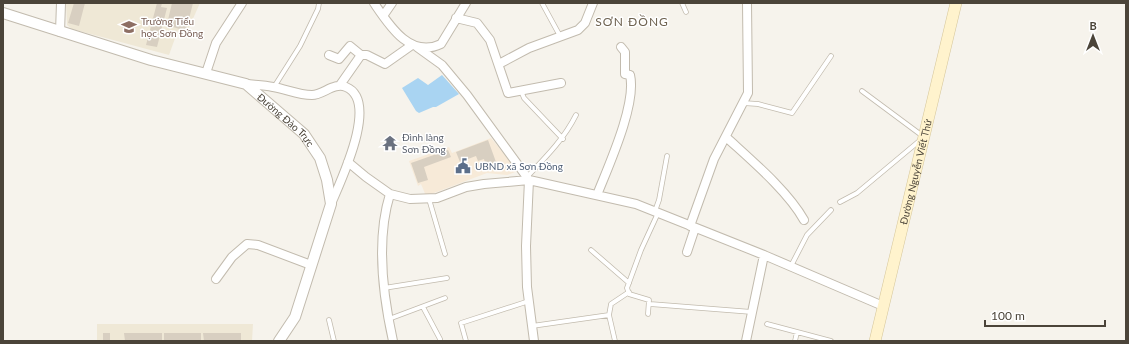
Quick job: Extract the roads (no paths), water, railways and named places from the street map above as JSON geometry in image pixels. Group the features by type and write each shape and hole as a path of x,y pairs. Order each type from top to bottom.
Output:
{"main road":[{"name":"Đường Nguyễn Viết Thứ","path":"875,341 956,3"}],"street":[{"path":"60,32 61,3"},
{"path":"206,73 216,43 242,3"},
{"path":"374,3 404,41 442,65 467,95 528,179 526,246 529,301 534,341"},
{"path":"383,16 392,3"},
{"path":"329,55 339,59 350,46 360,55 367,55 386,64 414,46 436,47 441,44 466,3"},
{"path":"499,64 529,48 578,30 585,24 592,3"},
{"path":"686,252 692,227 714,159 748,94 747,3"},
{"name":"Đường Đào Trực","path":"3,13 151,60 246,84 304,134 320,158 328,180 331,204 295,317 279,341"},
{"path":"456,18 477,24 490,40 508,93 562,83"},
{"path":"597,195 623,125 629,101 631,80 630,76 625,74 624,52 621,47"},
{"path":"340,86 360,55"},
{"path":"246,84 274,87 297,94 314,95 340,86 347,87 355,93 360,101 360,117 348,162 331,204"},
{"path":"726,137 754,162 796,206 804,220"},
{"path":"348,162 390,194 410,199 429,199 484,184 528,179 636,204 791,266 883,306"},
{"path":"390,194 386,207 383,233 384,288 393,341"},
{"path":"216,279 232,257 246,244 258,245 311,265"},
{"path":"746,341 764,255"}],"lane":[{"path":"274,87 300,46 318,9 319,3"},
{"path":"542,3 560,36"},
{"path":"682,3 686,12"},
{"path":"743,103 758,104 792,113 831,56"},
{"path":"521,91 524,98 563,139"},
{"path":"840,202 857,193 924,137 862,91"},
{"path":"528,179 563,139 576,115"},
{"path":"648,314 650,304 649,300 637,297 629,292 627,288 660,200 667,156"},
{"path":"429,199 445,254"},
{"path":"791,266 807,235 831,210"},
{"path":"591,250 629,283"},
{"path":"384,288 447,278"},
{"path":"615,341 609,315 611,304 629,292"},
{"path":"389,319 445,298"},
{"path":"466,341 461,323 529,301"},
{"path":"650,304 752,312"},
{"path":"423,307 440,339"},
{"path":"532,326 609,315"},
{"path":"329,320 334,341"},
{"path":"767,324 831,341"},
{"path":"795,341 797,332"}],"water":[{"path":"442,75 459,94 436,107 419,113 416,111 402,88 418,78 428,85"}],"place":[{"name":"Trường Tiểu học Sơn Đồng","path":"129,27"},
{"name":"Đình làng Sơn Đồng","path":"390,143"},
{"name":"UBND xã Sơn Đồng","path":"463,166"}],"district":[{"name":"SƠN ĐỒNG","path":"632,21"}]}
